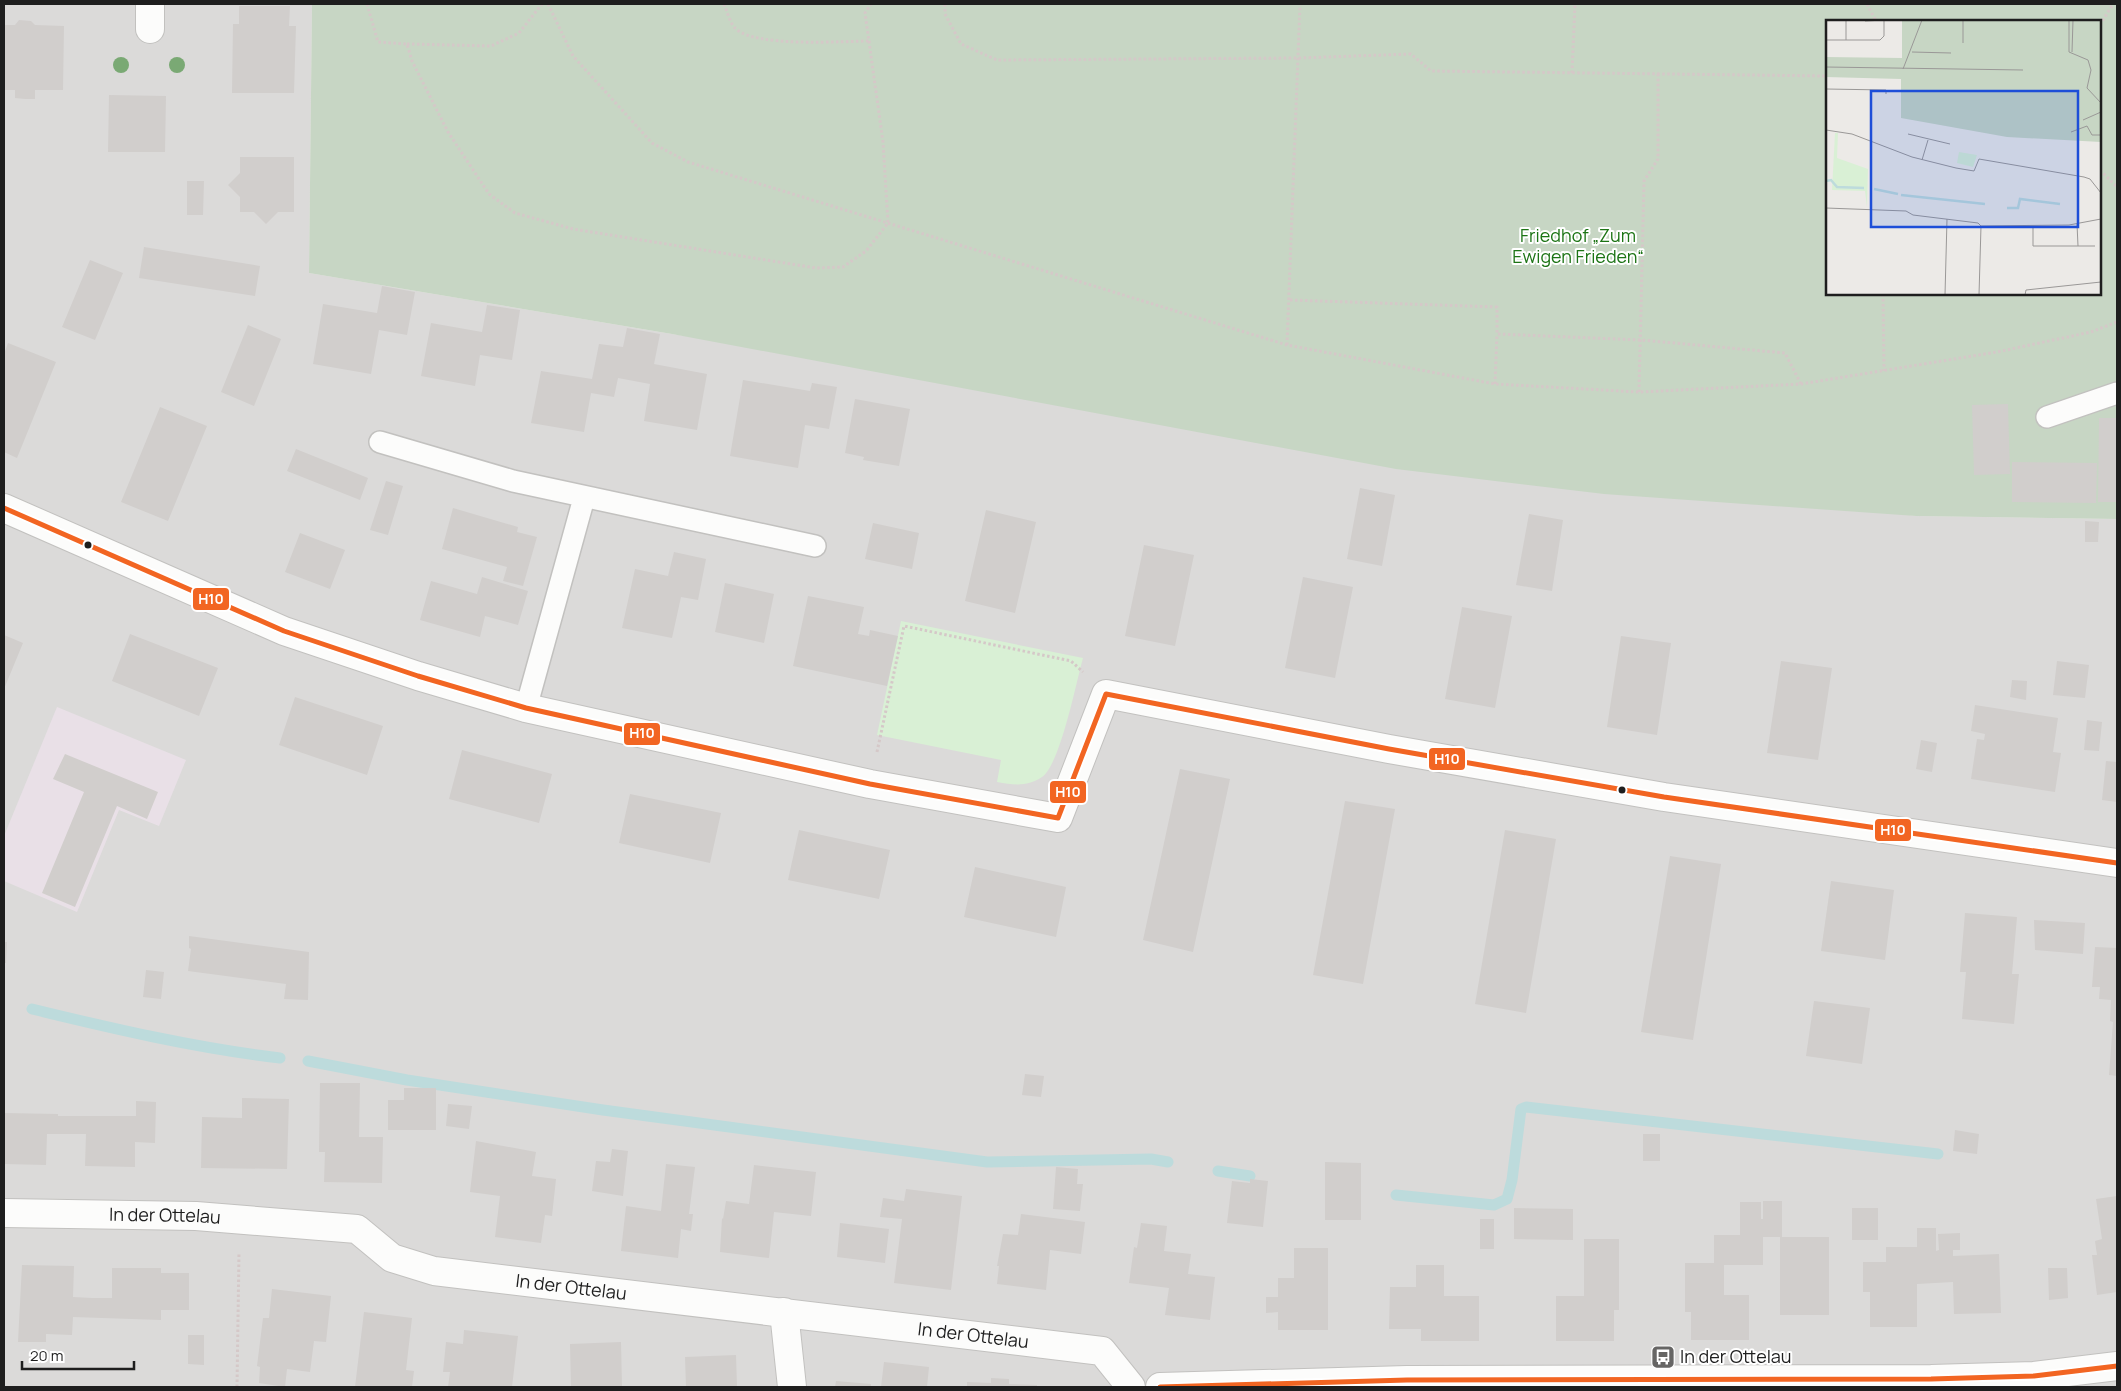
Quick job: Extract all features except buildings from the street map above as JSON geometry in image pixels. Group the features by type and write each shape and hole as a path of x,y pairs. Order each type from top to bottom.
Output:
{"street":[{"path":"4,508 284,631 418,676 526,708 870,784 1058,818 1106,694 1389,749 1664,797 2117,863"},
{"name":"In der Ottelau","path":"4,1213 196,1216 356,1229 392,1258 434,1272 1102,1351 1131,1387"},
{"path":"784,1312 792,1387"},
{"path":"1160,1387 1407,1380 1659,1384 2114,1374"}],"lane":[{"path":"2047,417 2117,393"},
{"path":"380,442 513,482 814,546"},
{"path":"526,708 584,498"}],"path":[{"path":"367,4 378,42 491,46 519,33 542,4"},
{"path":"548,4 573,56 652,143 688,162 1287,345 1496,384 1639,392 1801,384 1997,352 2091,332 2117,322"},
{"path":"724,4 735,28 751,38 781,41 871,41"},
{"path":"407,44 412,61 448,132 489,194 515,213 573,229 816,268 843,267 866,251 888,223 883,142 866,12 871,4"},
{"path":"945,4 944,14 961,44 997,60 1299,58 1411,54 1431,71 1826,76"},
{"path":"1287,345 1300,4"},
{"path":"1572,73 1575,4"},
{"path":"1867,4 1875,20"},
{"path":"2101,23 2113,4"},
{"path":"1639,392 1644,180 1658,159 1658,73"},
{"path":"2101,171 2117,187"},
{"path":"1883,295 1884,370"},
{"path":"1290,300 1497,306 1496,384"},
{"path":"1497,334 1641,340 1785,353 1801,384"},
{"path":"870,784 904,626 1072,661 1106,694"},
{"path":"237,1387 240,1219"}],"shaded area":[{"path":"4,4 312,4 309,273 672,334 1916,516 2117,519 2117,1387 4,1387"},
{"path":"57,707 186,760 159,826 119,810 77,912 4,881 4,836"}],"green space":[{"name":"Friedhof „Zum Ewigen Frieden“","path":"312,4 2117,4 2117,519 1916,516 1604,494 1396,469 672,334 309,273"},
{"path":"901,621 1083,658 1061,741 1049,769 1042,777 1020,784 997,782 1001,760 877,735"}],"waterway":[{"path":"32,1009 124,1031 280,1058"},
{"path":"308,1061 407,1080 603,1110 987,1162 1151,1159 1168,1162"},
{"path":"1396,1195 1494,1205 1507,1199 1512,1180 1521,1109 1526,1107 1938,1154"},
{"path":"1218,1171 1250,1176"}],"transit line":[{"name":"H10","path":"4,508 284,631 418,676 526,708 870,784 1058,818 1106,694 1389,749 1664,797 2117,863"},
{"name":"H10","path":"1160,1387 1407,1380 1931,1379 2034,1376 2117,1366"}],"place":[{"name":"In der Ottelau","path":"1663,1357"}]}
